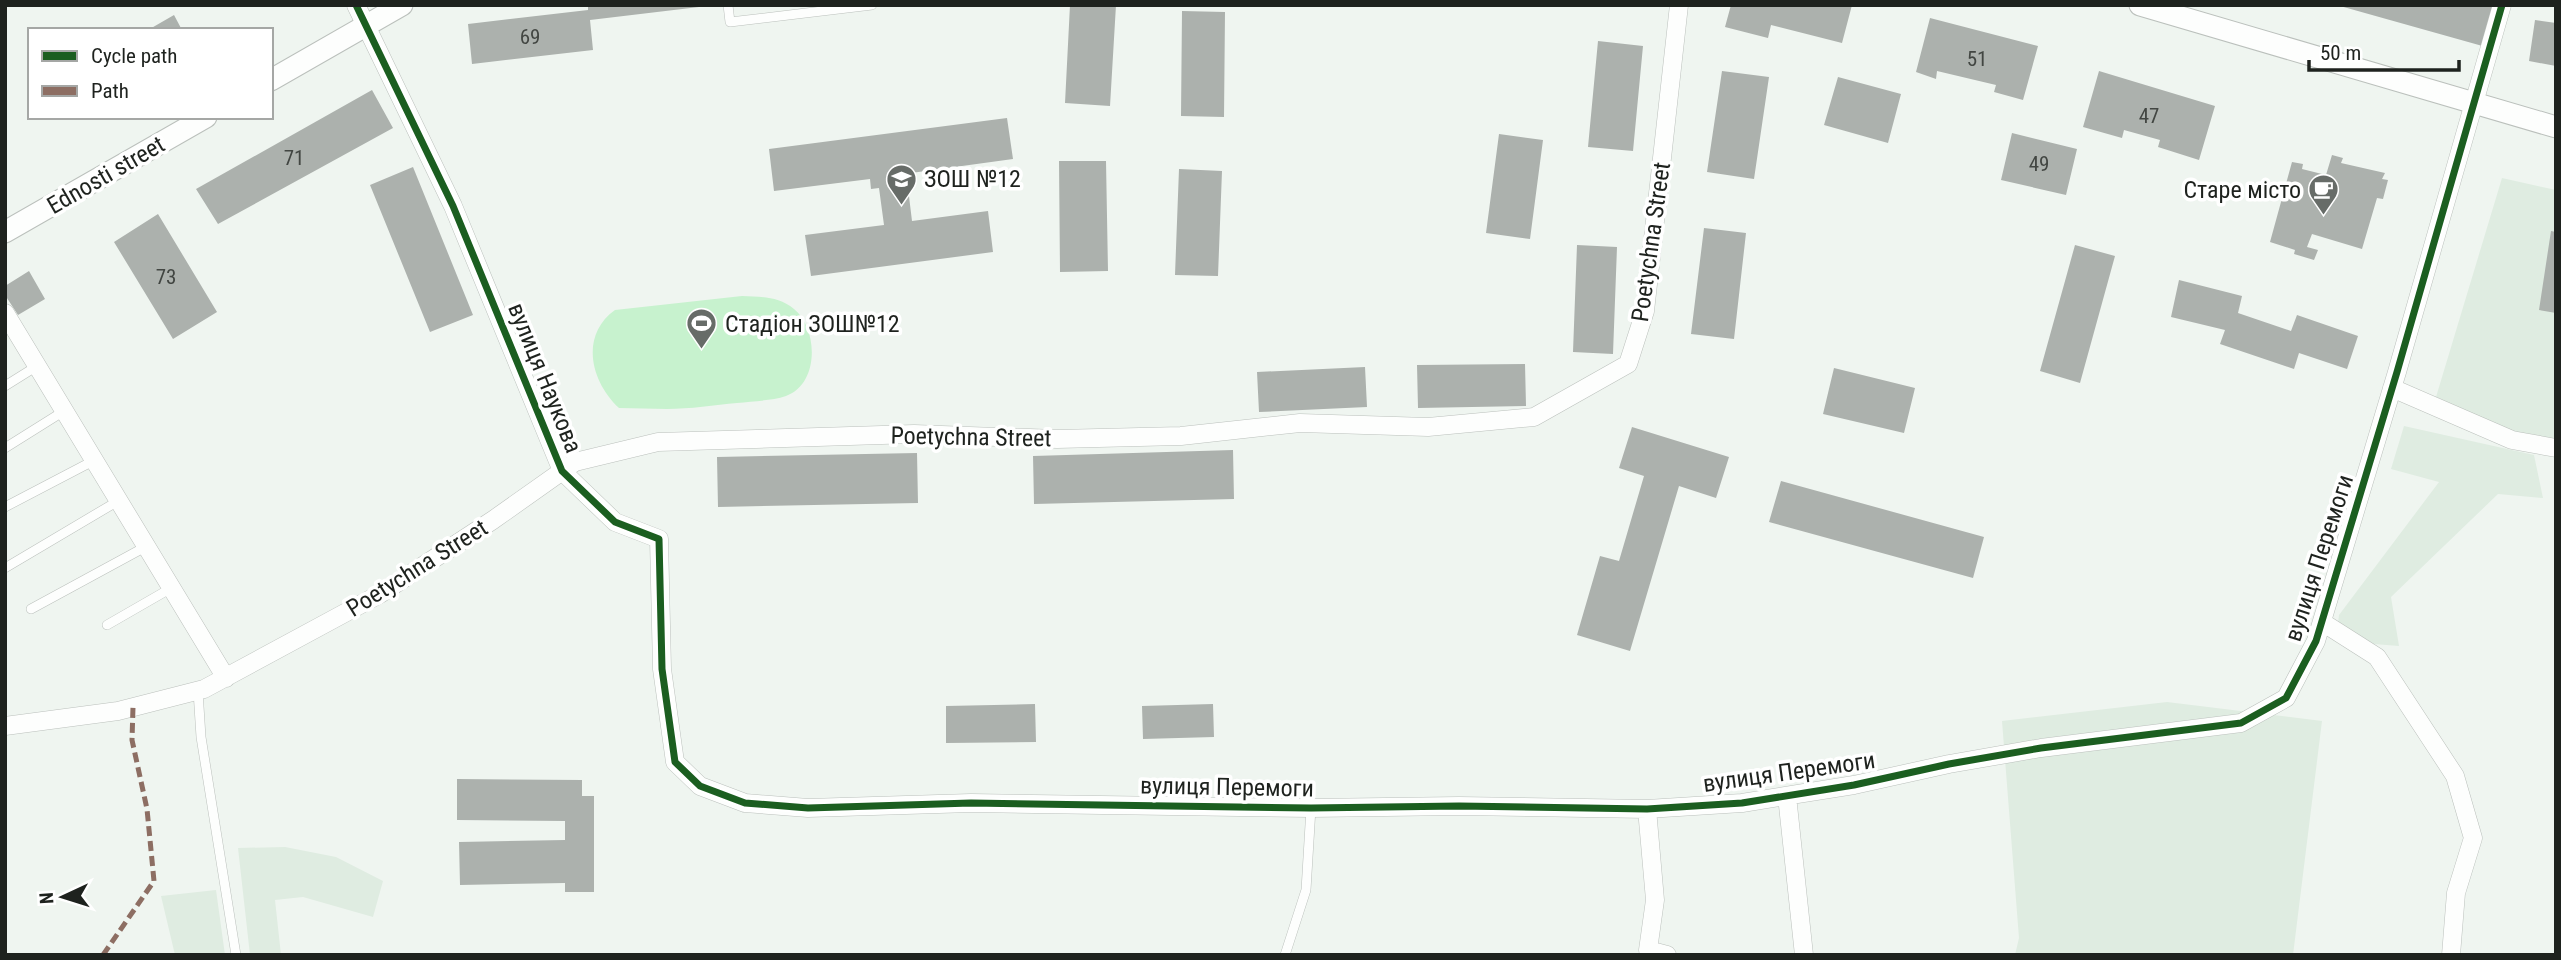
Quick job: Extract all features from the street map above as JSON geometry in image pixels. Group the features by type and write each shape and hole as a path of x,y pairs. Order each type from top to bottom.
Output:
{"street":[{"name":"вулиця Наукова","path":"356,5 453,206 562,471 615,522 659,539 662,669 675,762"},
{"path":"273,79 402,5"},
{"name":"Poetychna Street","path":"5,726 118,711 198,691 380,594 575,462 658,442 914,434 1057,439 1181,436 1300,423 1429,427 1534,417 1629,364 1645,311 1679,5"},
{"path":"2140,5 2556,127"},
{"name":"вулиця Перемоги","path":"675,762 701,786 746,803 796,807 971,803 1647,809 1742,803 1854,785 1949,764 2041,748 2241,723 2286,698 2316,641 2502,5"},
{"name":"Ednosti street","path":"5,232 203,119"},
{"path":"5,313 226,678"},
{"path":"2392,388 2512,440 2556,448"},
{"path":"2322,622 2377,657 2455,776 2473,838 2456,893 2451,955"},
{"path":"1787,796 1804,955"},
{"path":"1647,809 1655,900 1648,950 1667,955"}],"lane":[{"path":"728,5 730,22 872,5"},
{"path":"5,386 37,366"},
{"path":"5,448 64,411"},
{"path":"5,507 93,461"},
{"path":"5,568 118,501"},
{"path":"31,610 147,546"},
{"path":"107,625 173,587"},
{"path":"198,691 201,737 236,955"},
{"path":"1285,955 1306,890 1311,808"}],"shaded area":[{"path":"2502,178 2556,190 2556,443 2528,438 2436,397"},
{"path":"2404,426 2534,455 2543,498 2498,494 2391,597 2399,646 2336,641 2339,615 2439,482 2391,469"},
{"path":"2167,702 2322,721 2293,955 2015,955 2019,938 2002,721"},
{"path":"285,847 336,857 383,881 373,917 303,897 275,900 281,955 250,955 238,848"},
{"path":"216,890 225,955 175,955 161,896"}],"green space":[{"name":"Стадіон ЗОШ№12","path":"742,296 782,302 802,318 808,329 812,355 805,380 797,390 774,399 676,409 619,408 609,397 596,372 593,345 604,320 615,310"}],"building":[{"path":"588,5 699,7 590,20 593,50 472,64 468,24 588,10"},
{"path":"1070,5 1116,5 1110,106 1065,103"},
{"path":"1731,5 1852,5 1842,43 1771,25 1768,38 1725,27"},
{"path":"2487,5 2498,9 2486,47 2340,6"},
{"path":"1182,11 1225,12 1224,117 1181,116"},
{"path":"174,15 181,28 151,28"},
{"path":"1930,18 2038,46 2023,100 1994,92 1996,85 1937,71 1936,79 1916,72"},
{"path":"2535,20 2556,23 2556,66 2529,61"},
{"path":"1598,41 1643,46 1633,151 1588,147"},
{"path":"1722,71 1769,77 1754,179 1707,172"},
{"path":"2099,71 2215,106 2199,160 2158,147 2160,140 2124,130 2122,138 2083,127"},
{"path":"1838,77 1901,94 1888,143 1824,125"},
{"path":"372,90 393,128 218,224 196,189"},
{"name":"ЗОШ №12","path":"1007,118 1013,159 911,173 912,179 907,180 912,221 988,211 993,252 811,276 805,235 884,225 879,188 871,189 870,179 774,191 769,149"},
{"path":"2012,133 2077,149 2066,195 2001,180"},
{"path":"1499,134 1543,140 1530,239 1486,233"},
{"name":"Старе місто","path":"2332,155 2343,158 2341,163 2385,173 2382,179 2388,180 2383,199 2377,198 2362,249 2312,234 2307,247 2318,250 2314,260 2270,242 2292,162 2303,164 2302,169 2326,175"},
{"path":"1059,161 1106,161 1108,271 1060,272"},
{"path":"413,167 473,315 430,332 370,185"},
{"path":"1179,169 1222,171 1218,276 1175,275"},
{"path":"158,214 217,312 173,339 114,242"},
{"path":"1704,228 1746,233 1734,339 1691,334"},
{"path":"2551,231 2556,232 2556,313 2539,310"},
{"path":"1577,245 1617,247 1613,354 1573,352"},
{"path":"2075,245 2115,256 2080,383 2040,371"},
{"path":"29,271 45,299 18,315 5,295 5,286"},
{"path":"2179,280 2242,296 2238,313 2291,331 2297,315 2358,336 2347,369 2299,353 2294,369 2220,344 2225,330 2171,317"},
{"path":"1525,364 1526,406 1418,408 1417,365"},
{"path":"1365,367 1367,407 1259,412 1257,372"},
{"path":"1834,368 1915,388 1904,433 1823,414"},
{"path":"1632,427 1729,457 1716,498 1679,486 1630,651 1577,635 1600,556 1619,561 1644,476 1619,468"},
{"path":"1233,450 1234,499 1034,504 1033,456"},
{"path":"917,453 918,503 718,507 717,457"},
{"path":"1781,481 1984,537 1973,578 1769,522"},
{"path":"1035,704 1036,742 946,743 946,706"},
{"path":"1213,704 1214,737 1143,739 1142,706"},
{"path":"457,779 582,780 582,796 594,796 594,892 565,892 565,883 460,885 459,842 565,840 565,821 457,820"}],"marked path":[{"path":"103,955 154,881 147,809 132,740 133,707"}],"cycle path":[{"path":"356,5 453,206 562,471 615,522 659,539 662,669 675,762 700,786 745,803 808,808 971,803 1647,809 1742,803 1854,785 1949,764 2041,748 2241,723 2286,698 2316,641 2397,372 2502,5"}],"place":[{"name":"ЗОШ №12","path":"901,206"},
{"name":"Старе місто","path":"2324,217"},
{"name":"Стадіон ЗОШ№12","path":"702,351"}]}
